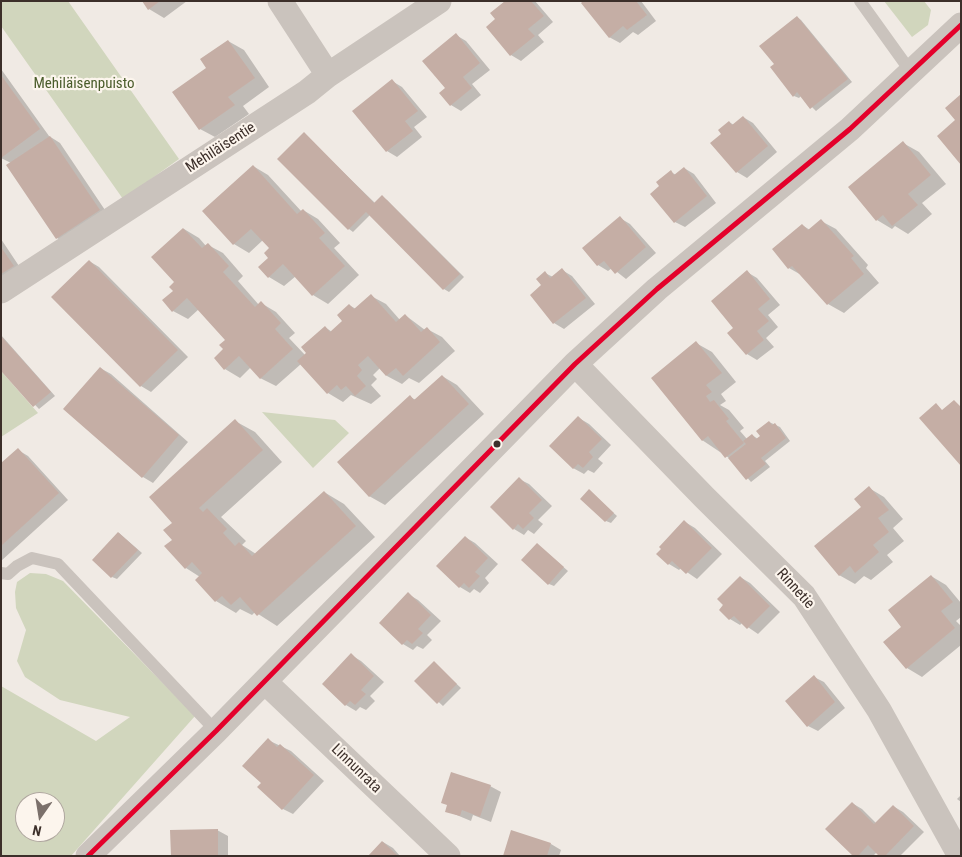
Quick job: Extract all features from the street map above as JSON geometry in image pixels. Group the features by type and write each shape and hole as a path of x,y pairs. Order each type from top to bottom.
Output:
{"street":[{"path":"280,1 328,75"},
{"name":"Mehiläisentie","path":"1,292 299,97 328,75 439,1"},
{"path":"88,856 265,682 575,364 657,288 850,129 961,25"},
{"name":"Rinnetie","path":"575,364 804,596 879,710 960,856"},
{"name":"Linnunrata","path":"265,682 448,856"}],"lane":[{"path":"860,1 911,72"},
{"path":"1,573 8,574 17,566 32,558 58,564 216,731"}],"green space":[{"name":"Mehiläisenpuisto","path":"1,1 68,1 179,159 123,199 1,26"},
{"path":"884,1 924,1 931,10 928,25 912,37"},
{"path":"1,371 38,413 1,437"},
{"path":"262,412 335,420 349,433 313,468"},
{"path":"30,573 46,574 63,581 195,716 71,856 1,856 1,686 96,741 130,717 60,700 25,677 17,661 26,630 16,608 15,592 17,582"}],"building":[{"path":"142,1 160,1 148,10"},
{"path":"505,1 531,1 544,16 528,29 535,36 510,56 486,27 495,19 490,13"},
{"path":"583,1 636,1 647,15 627,30 623,26 609,38 581,3"},
{"path":"797,16 848,79 810,109 797,92 793,97 770,67 774,64 759,46"},
{"path":"456,33 480,63 463,77 472,88 450,106 439,93 445,88 422,61"},
{"path":"228,40 255,78 228,97 235,105 199,130 172,92 206,68 200,59"},
{"path":"1,75 40,129 1,158"},
{"path":"392,79 418,111 405,121 413,131 386,152 352,111"},
{"path":"961,94 961,165 937,136 955,120 945,108"},
{"path":"743,116 768,146 736,173 710,143 721,134 718,130 729,121 732,125"},
{"path":"304,132 374,203 382,195 460,274 443,290 366,212 348,230 277,159"},
{"path":"50,136 100,210 56,239 6,165"},
{"path":"903,141 931,175 908,194 918,205 892,226 883,215 876,221 848,187"},
{"path":"253,165 297,214 303,209 325,233 319,238 345,266 312,296 283,264 268,278 258,267 268,258 264,253 269,248 251,229 233,245 202,211"},
{"path":"684,167 707,196 674,223 650,194 659,186 656,182 671,170 674,175"},
{"path":"620,216 646,247 615,274 604,261 597,266 582,248"},
{"path":"821,219 854,256 851,258 864,274 827,305 792,266 788,269 772,249 802,224 808,230"},
{"path":"183,228 202,248 208,243 229,266 223,272 255,307 261,301 281,323 275,329 293,349 260,379 239,356 224,370 214,358 223,349 219,345 225,340 187,298 172,312 162,300 173,291 169,287 174,282 151,257"},
{"path":"1,247 14,266 1,274"},
{"path":"89,260 178,350 140,387 51,297"},
{"path":"562,268 586,298 553,324 530,295 541,285 536,279 545,271 550,278"},
{"path":"747,270 770,299 758,309 769,321 757,331 764,340 746,355 727,333 733,328 711,301"},
{"path":"371,294 396,322 405,314 421,332 427,327 440,342 403,376 396,368 386,376 368,356 358,365 362,370 357,376 366,386 355,396 346,386 341,390 337,385 327,394 297,361 306,353 301,347 325,326 330,332 342,321 337,315 349,304 354,309"},
{"path":"1,336 51,392 33,407 1,371"},
{"path":"696,341 722,373 706,385 712,392 706,396 710,402 714,400 729,419 726,421 744,443 725,458 708,436 702,441 651,378"},
{"path":"100,367 179,435 142,478 63,409"},
{"path":"442,375 469,404 369,497 337,462 410,395 414,400"},
{"path":"954,400 961,407 961,466 919,418 936,403 942,410"},
{"path":"578,416 602,439 589,452 593,457 583,468 578,464 573,469 549,446"},
{"path":"235,419 263,450 199,508 203,512 207,508 227,529 223,533 235,546 239,542 252,556 324,491 356,526 257,616 240,597 231,605 222,596 215,602 195,580 202,573 192,562 185,569 164,546 172,540 163,530 172,523 149,497"},
{"path":"769,421 772,425 775,423 786,438 761,458 766,464 746,480 728,458 746,444 743,441 752,434 756,439 760,436 756,431"},
{"path":"18,448 59,493 1,546 1,463"},
{"path":"519,477 542,500 529,513 534,518 523,529 518,524 513,530 490,507"},
{"path":"869,486 889,510 878,518 889,532 873,545 879,552 855,573 850,566 839,576 814,546 861,507 854,499"},
{"path":"589,489 614,513 605,522 580,499"},
{"path":"684,520 712,548 686,574 672,561 668,565 656,554 661,549 659,547"},
{"path":"118,532 138,550 111,578 92,560"},
{"path":"465,536 488,558 475,572 480,576 469,588 464,583 459,588 436,566"},
{"path":"537,543 564,567 548,585 521,560"},
{"path":"931,575 953,602 941,611 955,628 906,669 883,642 901,627 888,610"},
{"path":"740,576 770,606 747,629 734,616 729,620 719,610 723,605 717,599"},
{"path":"408,592 431,615 418,629 423,633 412,644 407,640 402,645 379,623"},
{"path":"351,653 374,676 361,690 366,694 355,705 350,701 345,706 322,684"},
{"path":"434,661 457,684 437,704 414,681"},
{"path":"814,675 835,702 807,727 785,701"},
{"path":"268,738 277,747 280,744 314,775 282,810 257,787 261,783 242,766"},
{"path":"451,772 491,785 480,817 462,810 460,816 445,812 447,805 441,803"},
{"path":"852,802 874,824 893,805 914,826 885,856 879,856 868,845 858,856 853,856 825,829"},
{"path":"218,829 218,856 171,856 170,830"},
{"path":"511,830 551,843 547,856 503,856"},
{"path":"382,841 398,856 368,856"}],"transit line":[{"path":"88,856 216,731 575,364 657,289 850,129 961,25"}]}
